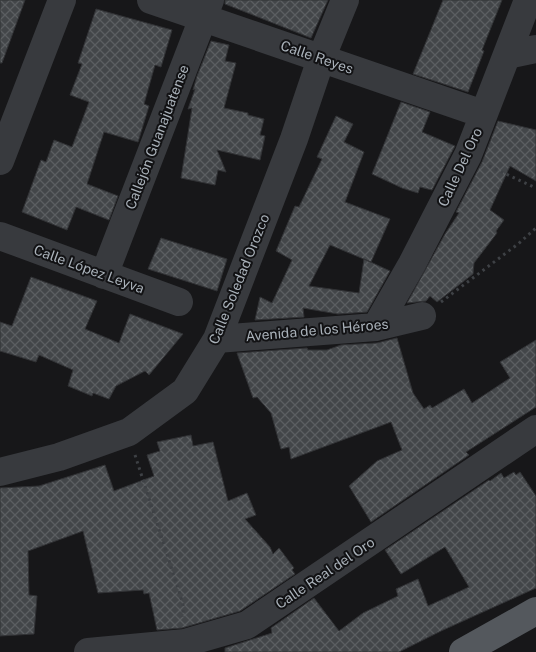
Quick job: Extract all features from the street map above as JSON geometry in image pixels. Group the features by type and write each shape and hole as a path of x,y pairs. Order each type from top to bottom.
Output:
{"main road":[{"path":"463,652 536,611"}],"street":[{"path":"0,161 62,0"},
{"name":"Calle Reyes","path":"151,0 206,9 321,59 483,114"},
{"name":"Calle Soledad Orozco","path":"0,472 58,457 129,432 185,391 217,339 294,140 321,59 345,0"},
{"name":"Calle Del Oro","path":"376,327 412,264 468,155 528,0"},
{"name":"Callejón Guanajuatense","path":"104,275 206,9"},
{"path":"507,55 536,49"},
{"name":"Calle López Leyva","path":"0,236 179,302"},
{"name":"Avenida de los Héroes","path":"217,339 376,327 422,316"},
{"name":"Calle Real del Oro","path":"88,652 185,643 247,625 536,429"}],"path":[{"path":"468,155 536,188"},
{"path":"422,316 518,244 536,228"},
{"path":"129,432 139,472 183,604 185,643"}],"building":[{"path":"0,0 25,0 2,63 0,63"},
{"path":"225,0 328,0 311,38 225,4"},
{"path":"443,0 502,0 468,92 413,74"},
{"path":"96,9 172,30 161,67 155,65 144,104 149,106 138,142 104,132 87,184 118,196 109,220 76,207 67,230 22,212 41,160 46,162 54,140 72,147 89,102 70,95 82,64 78,63"},
{"path":"211,41 229,45 225,61 236,63 224,108 248,113 248,115 264,119 260,135 265,136 260,160 217,150 226,172 218,170 215,185 181,178 192,108 188,109 197,76"},
{"path":"401,102 430,112 422,132 455,146 432,190 420,187 418,193 372,174"},
{"path":"336,116 353,124 344,142 364,152 345,202 390,219 371,262 366,260 390,271 367,312 338,314 303,308 304,317 255,320 260,297 272,303 292,260 276,251 295,206 299,207 322,159 317,157","holes":["330,245 364,259 359,293 309,286"]},
{"path":"498,121 536,130 536,181 510,166 490,210 504,220 496,231 497,233 474,263 473,274 437,302 430,296 426,301 407,303 445,234 459,213 456,212 482,162"},
{"path":"161,238 227,259 217,291 148,269"},
{"path":"31,277 97,301 85,329 119,343 130,314 183,334 149,375 145,371 116,386 109,399 93,393 92,396 68,386 73,370 39,355 36,362 0,351 0,322 12,326"},
{"path":"397,338 413,393 424,409 430,405 432,408 464,389 472,403 510,378 500,362 536,340 536,407 466,452 469,455 371,522 349,486 377,461 402,450 391,422 291,459 289,447 281,449 271,413 257,397 253,398 237,353 307,348 308,350 327,350 341,345 377,343"},
{"path":"191,435 193,446 213,442 228,501 247,493 256,515 245,519 270,547 273,554 279,548 294,568 292,570 295,574 240,611 182,628 157,630 149,593 144,594 143,590 98,593 83,531 28,551 29,595 37,596 34,634 0,636 0,488 39,486 105,465 114,491 154,476 147,455 160,451 157,442"},
{"path":"514,472 516,475 520,472 536,496 536,588 399,652 225,652 225,648 272,633 271,628 314,598 339,631 363,613 398,596 396,589 418,579 428,606 469,587 445,547 401,574 385,550 489,480 501,473 504,478"}]}
